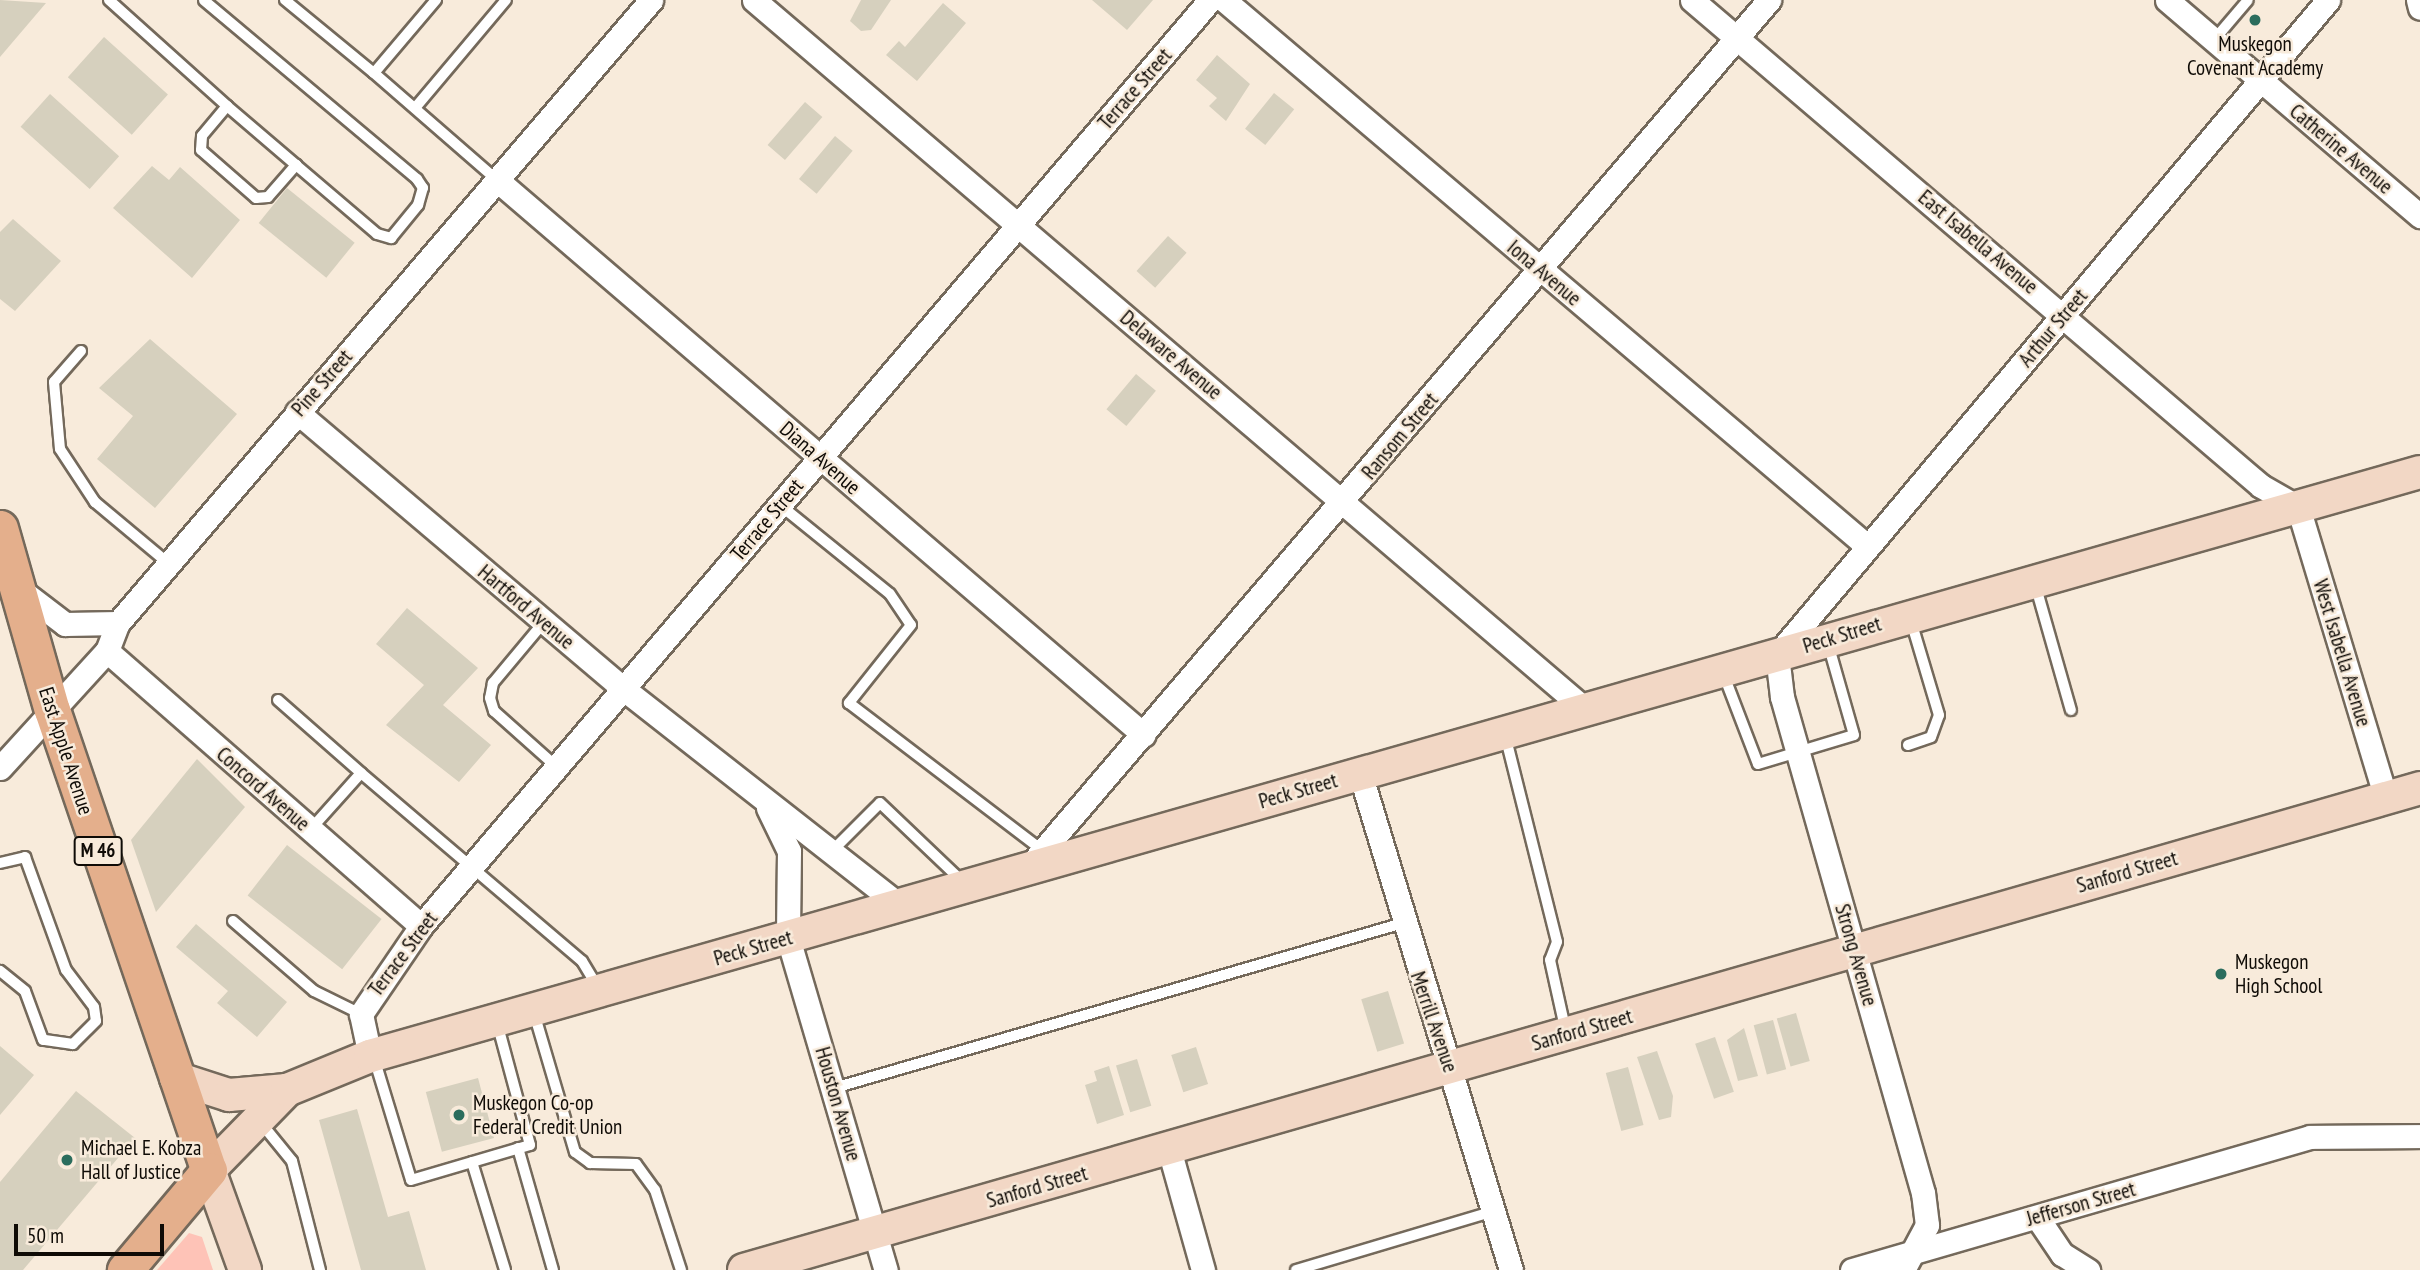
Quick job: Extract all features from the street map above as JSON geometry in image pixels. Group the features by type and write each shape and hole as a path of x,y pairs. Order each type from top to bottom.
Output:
{"main road":[{"name":"East Apple Avenue","path":"0,528 52,710 209,1170"},
{"path":"125,1270 209,1170"}],"street":[{"name":"Pine Street","path":"0,768 107,651 118,622 651,0"},
{"name":"Delaware Avenue","path":"754,0 1587,711"},
{"name":"Terrace Street","path":"372,1056 361,1014 421,926 625,690 1210,0"},
{"name":"Iona Avenue","path":"1224,0 1866,545"},
{"name":"East Isabella Avenue","path":"1692,0 2065,315 2261,486 2298,507"},
{"name":"Ransom Street","path":"1035,860 1345,502 1769,0"},
{"name":"Catherine Avenue","path":"2167,0 2420,216"},
{"name":"Arthur Street","path":"1777,655 1866,545 2065,315 2328,0"},
{"path":"2418,0 2420,8"},
{"name":"Diana Avenue","path":"497,180 1144,735"},
{"name":"Hartford Avenue","path":"297,412 625,690 898,904"},
{"name":"Peck Street","path":"209,1170 287,1090 372,1056 788,938 966,885 1035,860 1505,734 1723,672 1827,638 2033,578 2420,472"},
{"name":"West Isabella Avenue","path":"2298,507 2386,798"},
{"path":"16,587 65,624 118,622"},
{"name":"Concord Avenue","path":"107,651 421,926"},
{"name":"Strong Avenue","path":"1777,655 1798,751 1923,1193 1927,1225 1908,1261"},
{"name":"Merrill Avenue","path":"1360,773 1403,923 1511,1270"},
{"name":"Sanford Street","path":"744,1270 2420,788"},
{"name":"Hartford Avenue","path":"761,796 789,851 788,938"},
{"name":"Houston Avenue","path":"788,938 886,1270"},
{"path":"176,1078 229,1096 287,1090"},
{"name":"Jefferson Street","path":"1852,1270 1908,1261 2037,1217 2310,1137 2420,1136"},
{"path":"1169,1149 1203,1270"},
{"name":"M 46","path":"209,1170 245,1270"},
{"path":"2037,1217 2062,1254 2088,1270"}],"lane":[{"path":"109,0 226,106 383,239 391,238 408,219 423,188 204,0"},
{"path":"285,0 497,180"},
{"path":"374,74 436,0"},
{"path":"415,108 506,0"},
{"path":"2214,40 2248,0"},
{"path":"226,106 200,142 205,154 259,200 296,165"},
{"path":"81,351 54,382 60,449 95,502 169,563"},
{"path":"780,505 890,594 911,625 849,703 1035,860"},
{"path":"2033,578 2071,710"},
{"path":"1908,745 1931,737 1939,715 1909,615"},
{"path":"544,622 492,683 490,698 494,711 558,768"},
{"path":"1723,672 1758,764 1854,735 1827,638"},
{"path":"278,700 472,866 525,918 582,961 600,991"},
{"path":"1505,734 1557,942 1550,960 1566,1034"},
{"path":"310,830 361,773"},
{"path":"831,852 880,803 952,865 966,885"},
{"path":"0,863 25,857 66,970 94,1006 96,1021 73,1044 43,1040 25,991 0,971"},
{"path":"233,922 314,991 361,1014"},
{"path":"834,1088 1403,923"},
{"path":"533,1010 575,1152 590,1163 636,1164 655,1190 681,1270"},
{"path":"372,1056 411,1180 530,1145 496,1021"},
{"path":"257,1120 292,1161 320,1270"},
{"path":"518,1148 552,1270"},
{"path":"472,1162 505,1270"},
{"path":"1296,1270 1493,1211"}],"shaded area":[{"path":"189,1233 202,1237 213,1270 157,1270"}],"building":[{"path":"0,0 46,3 0,57"},
{"path":"861,0 891,0 871,30 861,31 850,21"},
{"path":"1092,0 1153,0 1127,30"},
{"path":"943,3 966,23 917,81 886,55 899,41 905,47"},
{"path":"104,37 168,95 132,135 68,77"},
{"path":"1217,55 1250,84 1226,121 1209,106 1217,98 1196,80"},
{"path":"1274,93 1294,109 1265,145 1245,129"},
{"path":"50,94 119,156 90,189 21,127"},
{"path":"805,102 822,117 785,160 768,145"},
{"path":"835,136 853,151 817,194 799,179"},
{"path":"152,166 169,180 180,167 240,220 192,278 113,208"},
{"path":"287,188 355,243 326,278 259,223"},
{"path":"13,219 61,261 15,311 0,299 0,232"},
{"path":"1168,236 1187,253 1155,288 1137,271"},
{"path":"150,339 237,414 155,508 97,459 133,416 99,388"},
{"path":"1136,374 1156,391 1126,426 1106,409"},
{"path":"407,608 478,668 443,705 491,745 459,782 386,725 424,685 376,644"},
{"path":"197,759 245,807 156,912 131,840"},
{"path":"287,845 382,919 342,969 248,895"},
{"path":"196,924 287,1002 257,1037 217,1003 228,991 176,947"},
{"path":"1388,991 1404,1044 1377,1052 1361,999"},
{"path":"1796,1013 1810,1061 1791,1067 1777,1019"},
{"path":"1773,1020 1786,1069 1767,1074 1754,1025"},
{"path":"1744,1028 1758,1076 1738,1081 1727,1040"},
{"path":"1715,1037 1734,1092 1714,1099 1695,1044"},
{"path":"0,1046 34,1075 0,1115"},
{"path":"1196,1047 1208,1084 1183,1092 1171,1055"},
{"path":"1657,1051 1673,1096 1671,1117 1659,1120 1637,1057"},
{"path":"1137,1059 1151,1106 1130,1112 1116,1065"},
{"path":"1109,1066 1124,1115 1097,1124 1085,1085 1097,1081 1094,1071"},
{"path":"1628,1067 1644,1125 1621,1131 1606,1073"},
{"path":"478,1078 494,1138 442,1152 426,1092"},
{"name":"Michael E. Kobza Hall of Justice","path":"76,1091 135,1138 23,1270 0,1270 0,1182"},
{"path":"357,1109 388,1217 409,1211 426,1270 361,1270 319,1120"}],"place":[{"name":"Muskegon Covenant Academy","path":"2255,20"},
{"name":"Muskegon High School","path":"2221,974"},
{"name":"Muskegon Co-op Federal Credit Union","path":"459,1115"},
{"name":"Michael E. Kobza Hall of Justice","path":"67,1160"}]}
